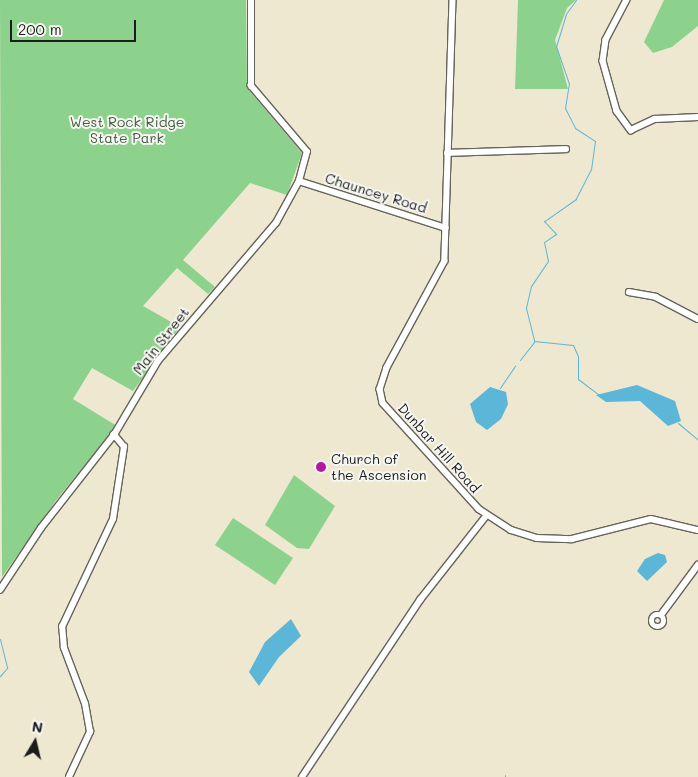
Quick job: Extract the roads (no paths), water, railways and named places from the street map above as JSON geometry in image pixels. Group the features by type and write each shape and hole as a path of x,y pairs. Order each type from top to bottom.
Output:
{"street":[{"name":"Main Street","path":"0,590 41,528 114,435 158,361 276,222 299,181 307,156 251,86 251,0"},
{"name":"Dunbar Hill Road","path":"453,0 446,228 443,267 387,368 380,395 386,408 486,516"},
{"path":"627,0 606,40 603,61 617,111 631,130 655,119 698,117"},
{"path":"447,153 566,149"},
{"name":"Chauncey Road","path":"299,181 446,228"},
{"path":"629,292 656,297 698,319"},
{"path":"69,777 90,732 61,632 68,608 113,519 124,447 114,435"},
{"path":"302,777 420,600 486,516 520,533 548,539 583,537 651,519 698,530"},
{"path":"661,615 698,565"}],"water":[{"path":"637,385 675,401 681,421 668,426 640,401 606,402 596,395"},
{"path":"490,387 506,392 508,404 501,419 487,430 476,422 470,404"},
{"path":"658,553 665,555 667,562 647,581 637,571 645,559"},
{"path":"291,619 301,636 279,657 259,686 249,672 265,642"}],"waterway":[{"path":"576,0 566,14 556,46 569,83 565,108 575,128 595,141 591,169 576,199 544,221 556,234 544,242 548,261 531,286 526,308 534,341 573,345 578,356 578,379 598,394"},
{"path":"520,360 534,342"},
{"path":"500,388 515,366"},
{"path":"678,423 698,440"},
{"path":"0,639 7,668 0,676"}],"place":[{"name":"Church of the Ascension","path":"321,467"}],"park label":[{"name":"West Rock Ridge State Park","path":"127,130"}]}
